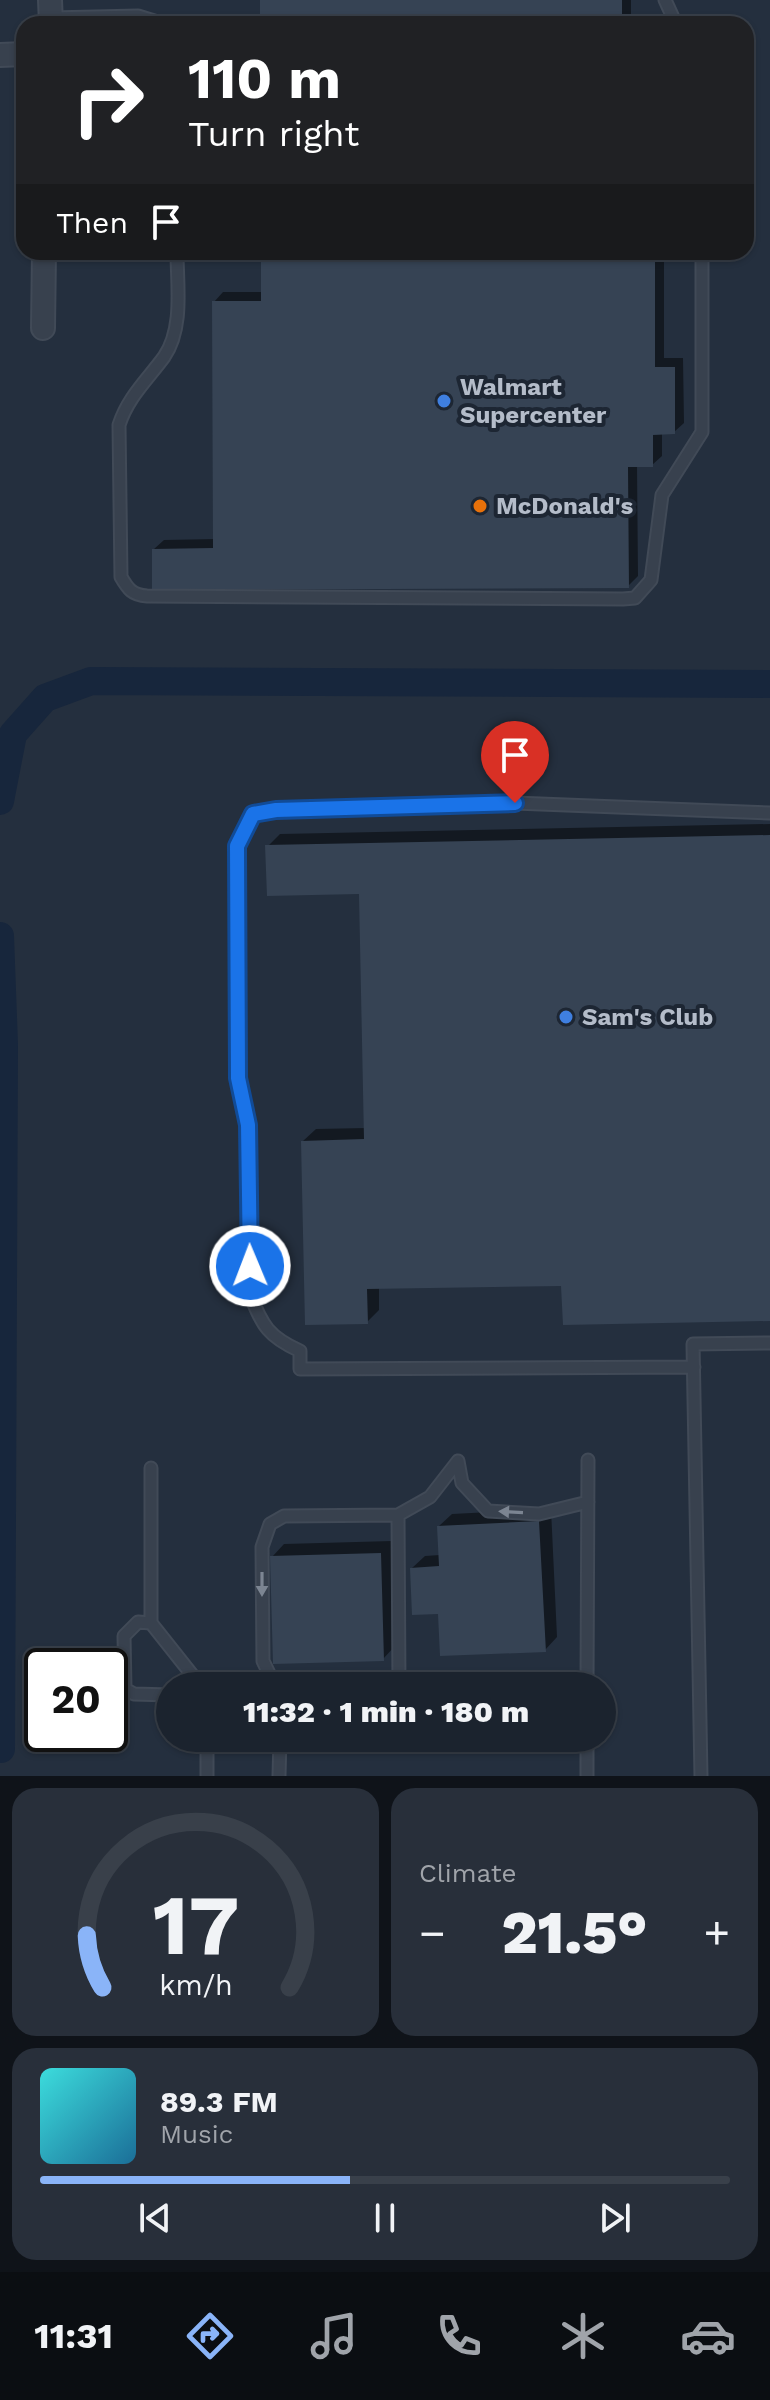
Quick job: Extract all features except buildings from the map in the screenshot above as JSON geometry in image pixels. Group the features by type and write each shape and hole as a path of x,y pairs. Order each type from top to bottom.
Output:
{"street":[{"path":"43,328 44,260"}],"lane":[{"path":"51,14 138,16"},
{"path":"177,260 177,315 172,339 165,355 125,406 119,425 121,577 128,589 137,595 147,596 623,599 635,598 651,580 662,495 702,432 702,260"},
{"path":"694,1367 300,1369 300,1351 276,1340 259,1319 250,1294 248,1125 238,1078 237,846 253,814 276,810 515,803 770,813"},
{"path":"701,1776 693,1344 770,1343"},
{"path":"587,1672 588,1460"},
{"path":"268,1672 263,1661 262,1547 270,1524 284,1516 398,1515 430,1497 458,1461 462,1483 488,1511 539,1514 588,1502"},
{"path":"151,1468 151,1623 190,1672"},
{"path":"398,1515 399,1672"},
{"path":"151,1623 138,1622 124,1636 125,1689 134,1694 156,1695"},
{"path":"207,1752 207,1776"},
{"path":"279,1776 280,1752"},
{"path":"587,1752 587,1776"}],"waterway":[{"path":"0,801 13,734 45,698 91,681 770,684"},
{"path":"0,936 4,1045 1,1749"}],"place":[{"name":"Walmart Supercenter","path":"444,401"},
{"name":"McDonald's","path":"480,506"},
{"name":"Sam's Club","path":"566,1017"}],"route":[{"path":"250,1266 248,1125 238,1078 237,846 244,828 253,814 276,810 515,803"}]}
